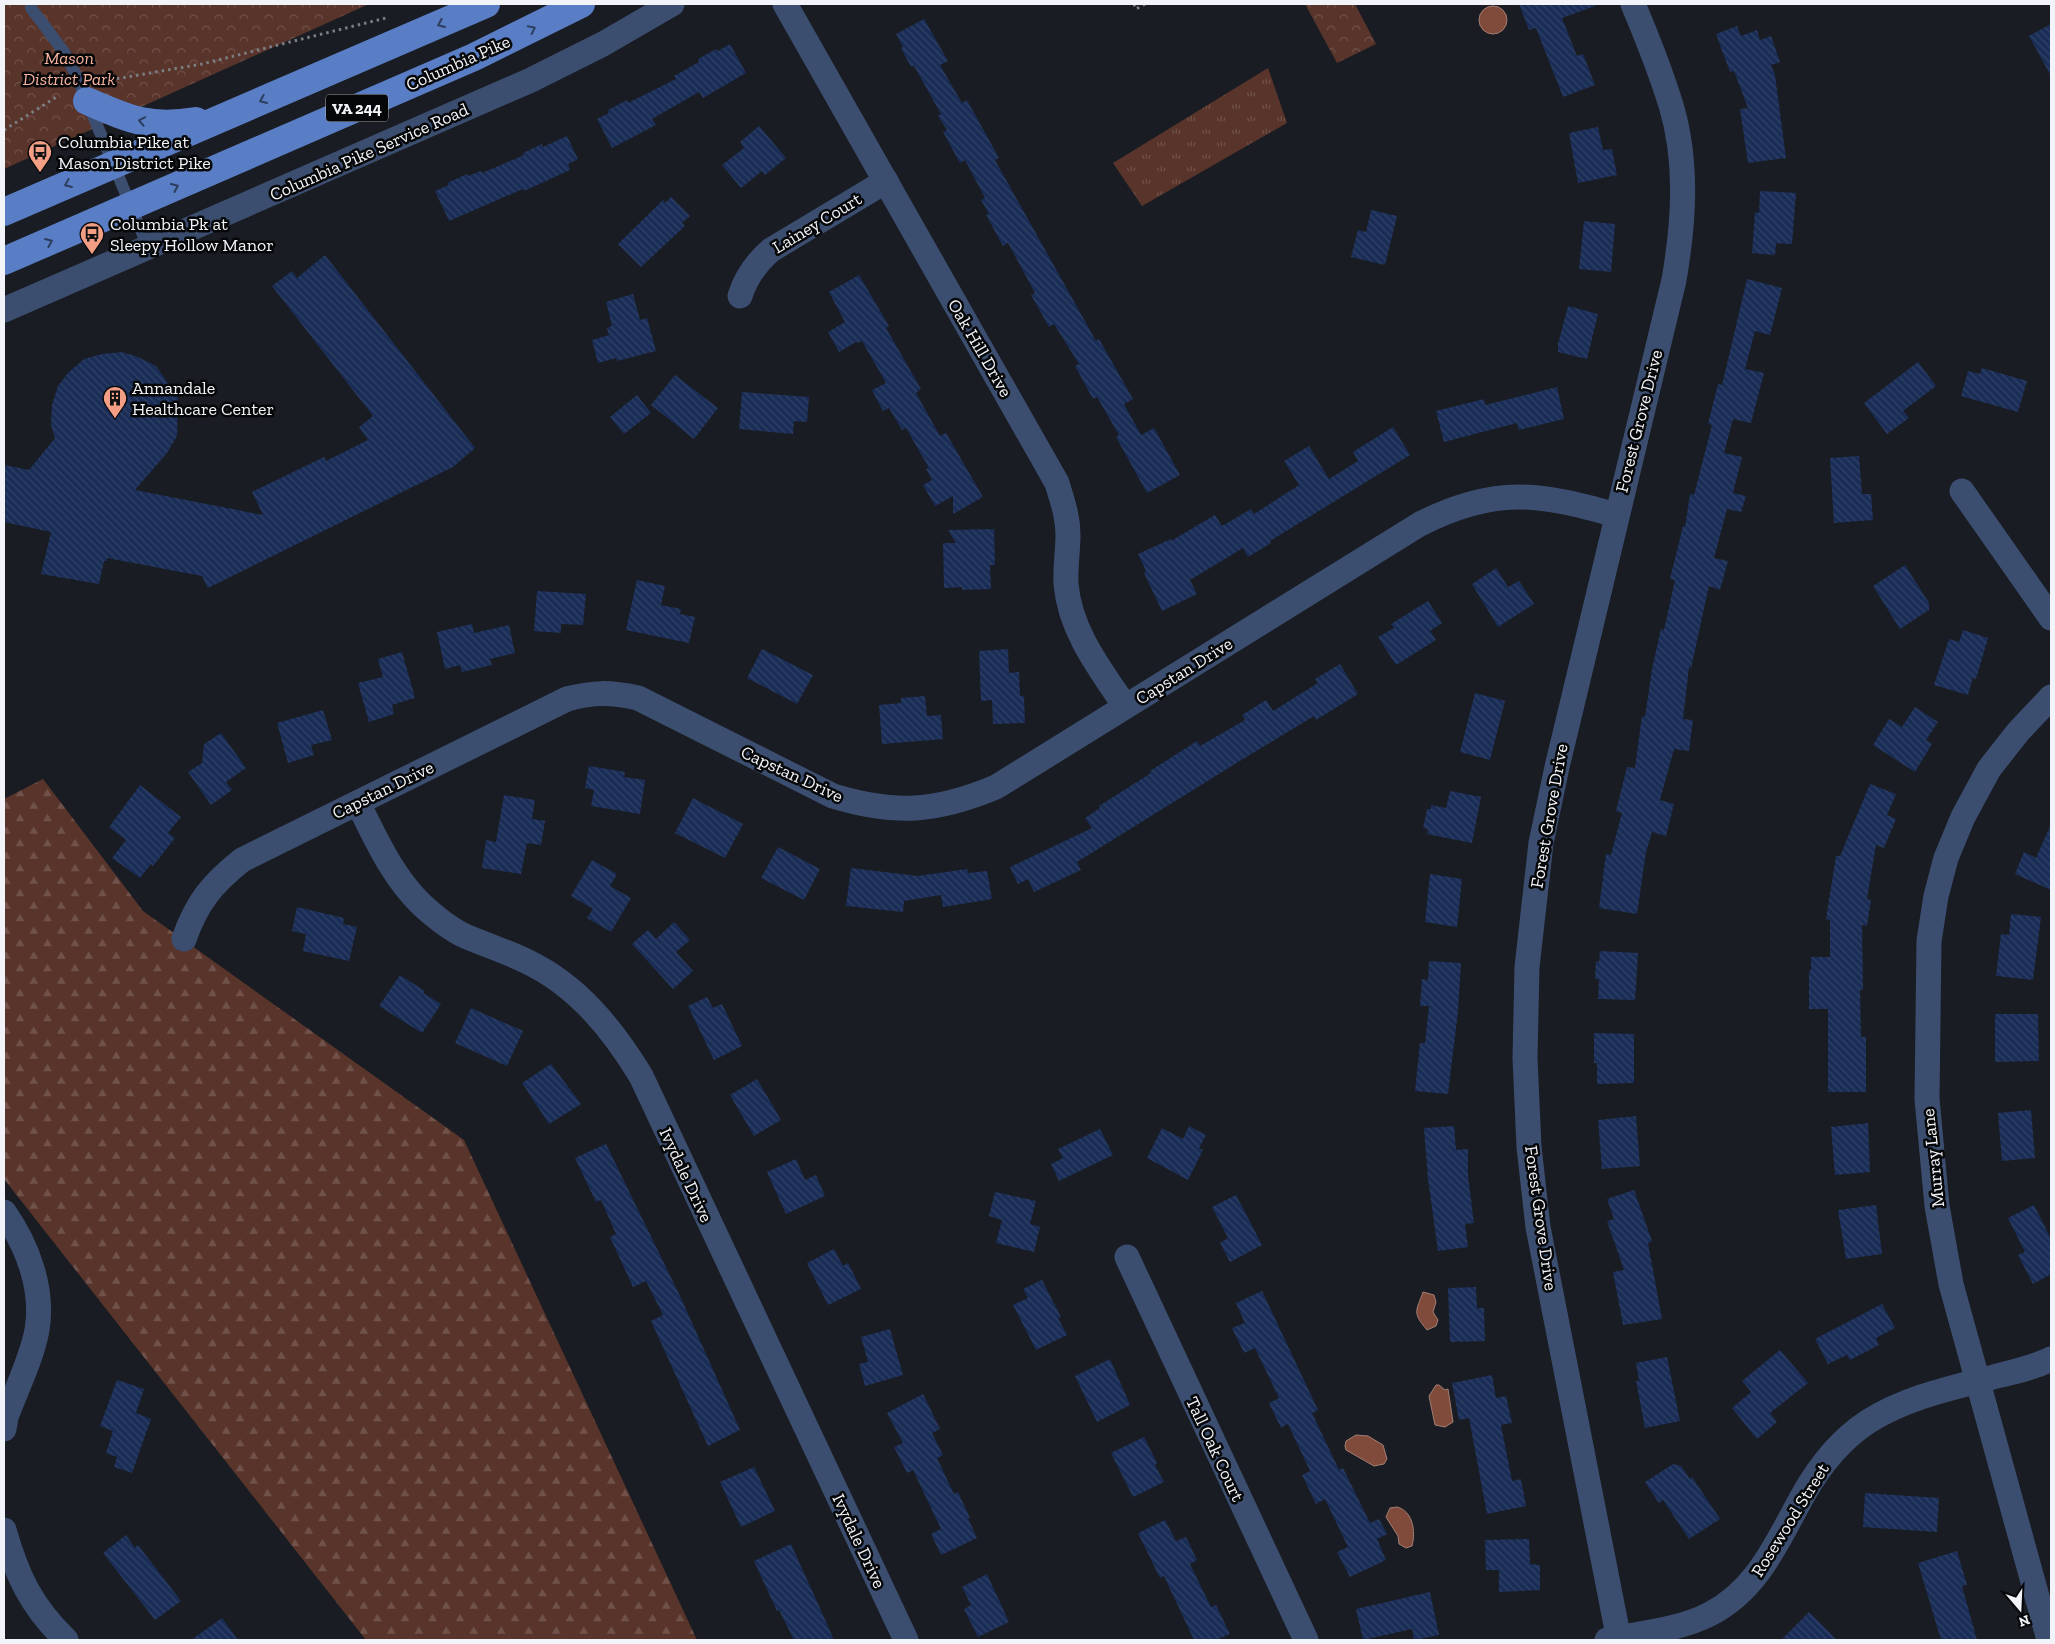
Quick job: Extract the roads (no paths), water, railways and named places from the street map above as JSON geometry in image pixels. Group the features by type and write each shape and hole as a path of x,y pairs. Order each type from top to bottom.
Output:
{"main road":[{"name":"VA 244","path":"4,212 486,4"},
{"name":"Columbia Pike","path":"4,261 474,57 581,4"},
{"path":"94,91 141,122 172,125 225,117"}],"street":[{"name":"Columbia Pike Service Road","path":"4,310 530,80 610,39 672,4"},
{"name":"Oak Hill Drive","path":"785,4 1057,483 1065,508 1068,533 1066,584 1071,611 1080,633 1099,668 1125,706"},
{"name":"Forest Grove Drive","path":"1615,1639 1538,1227 1529,1147 1525,1058 1527,967 1541,843 1616,515 1674,280 1681,239 1683,199 1681,156 1671,106 1634,4"},
{"name":"Lainey Court","path":"740,296 756,264 771,250 886,181"},
{"path":"1962,490 2051,618"},
{"name":"Capstan Drive","path":"184,939 190,922 202,899 220,878 242,860 567,699 590,693 614,693 638,698 833,796 864,805 895,809 929,808 967,799 996,787 1420,524 1446,511 1482,500 1505,497 1538,497 1571,502 1616,515"},
{"name":"Murray Lane","path":"2049,1640 1976,1382 1951,1284 1935,1191 1927,1099 1929,941 1936,896 1946,858 1963,818 1989,769 2018,732 2051,698"},
{"name":"Ivydale Drive","path":"358,803 381,851 398,878 423,905 464,935 531,963 563,984 593,1009 618,1039 641,1076 906,1640"},
{"path":"4,1212 27,1251 35,1280 38,1312 37,1331 6,1417 4,1429"},
{"name":"Tall Oak Court","path":"1127,1257 1306,1640"},
{"name":"Rosewood Street","path":"1615,1639 1685,1624 1710,1614 1734,1598 1754,1579 1771,1556 1803,1495 1822,1466 1843,1442 1868,1422 1898,1405 1930,1394 2027,1368 2051,1359"},
{"path":"4,1530 9,1567 33,1603 66,1640"}],"lane":[{"path":"31,8 94,91 113,165 148,248"}],"place":[{"name":"Columbia Pike at Mason District Pike","path":"40,173"},
{"name":"Columbia Pk at Sleepy Hollow Manor","path":"92,255"},
{"name":"Annandale Healthcare Center","path":"115,419"}],"park label":[{"name":"Mason District Park","path":"69,68"}]}
